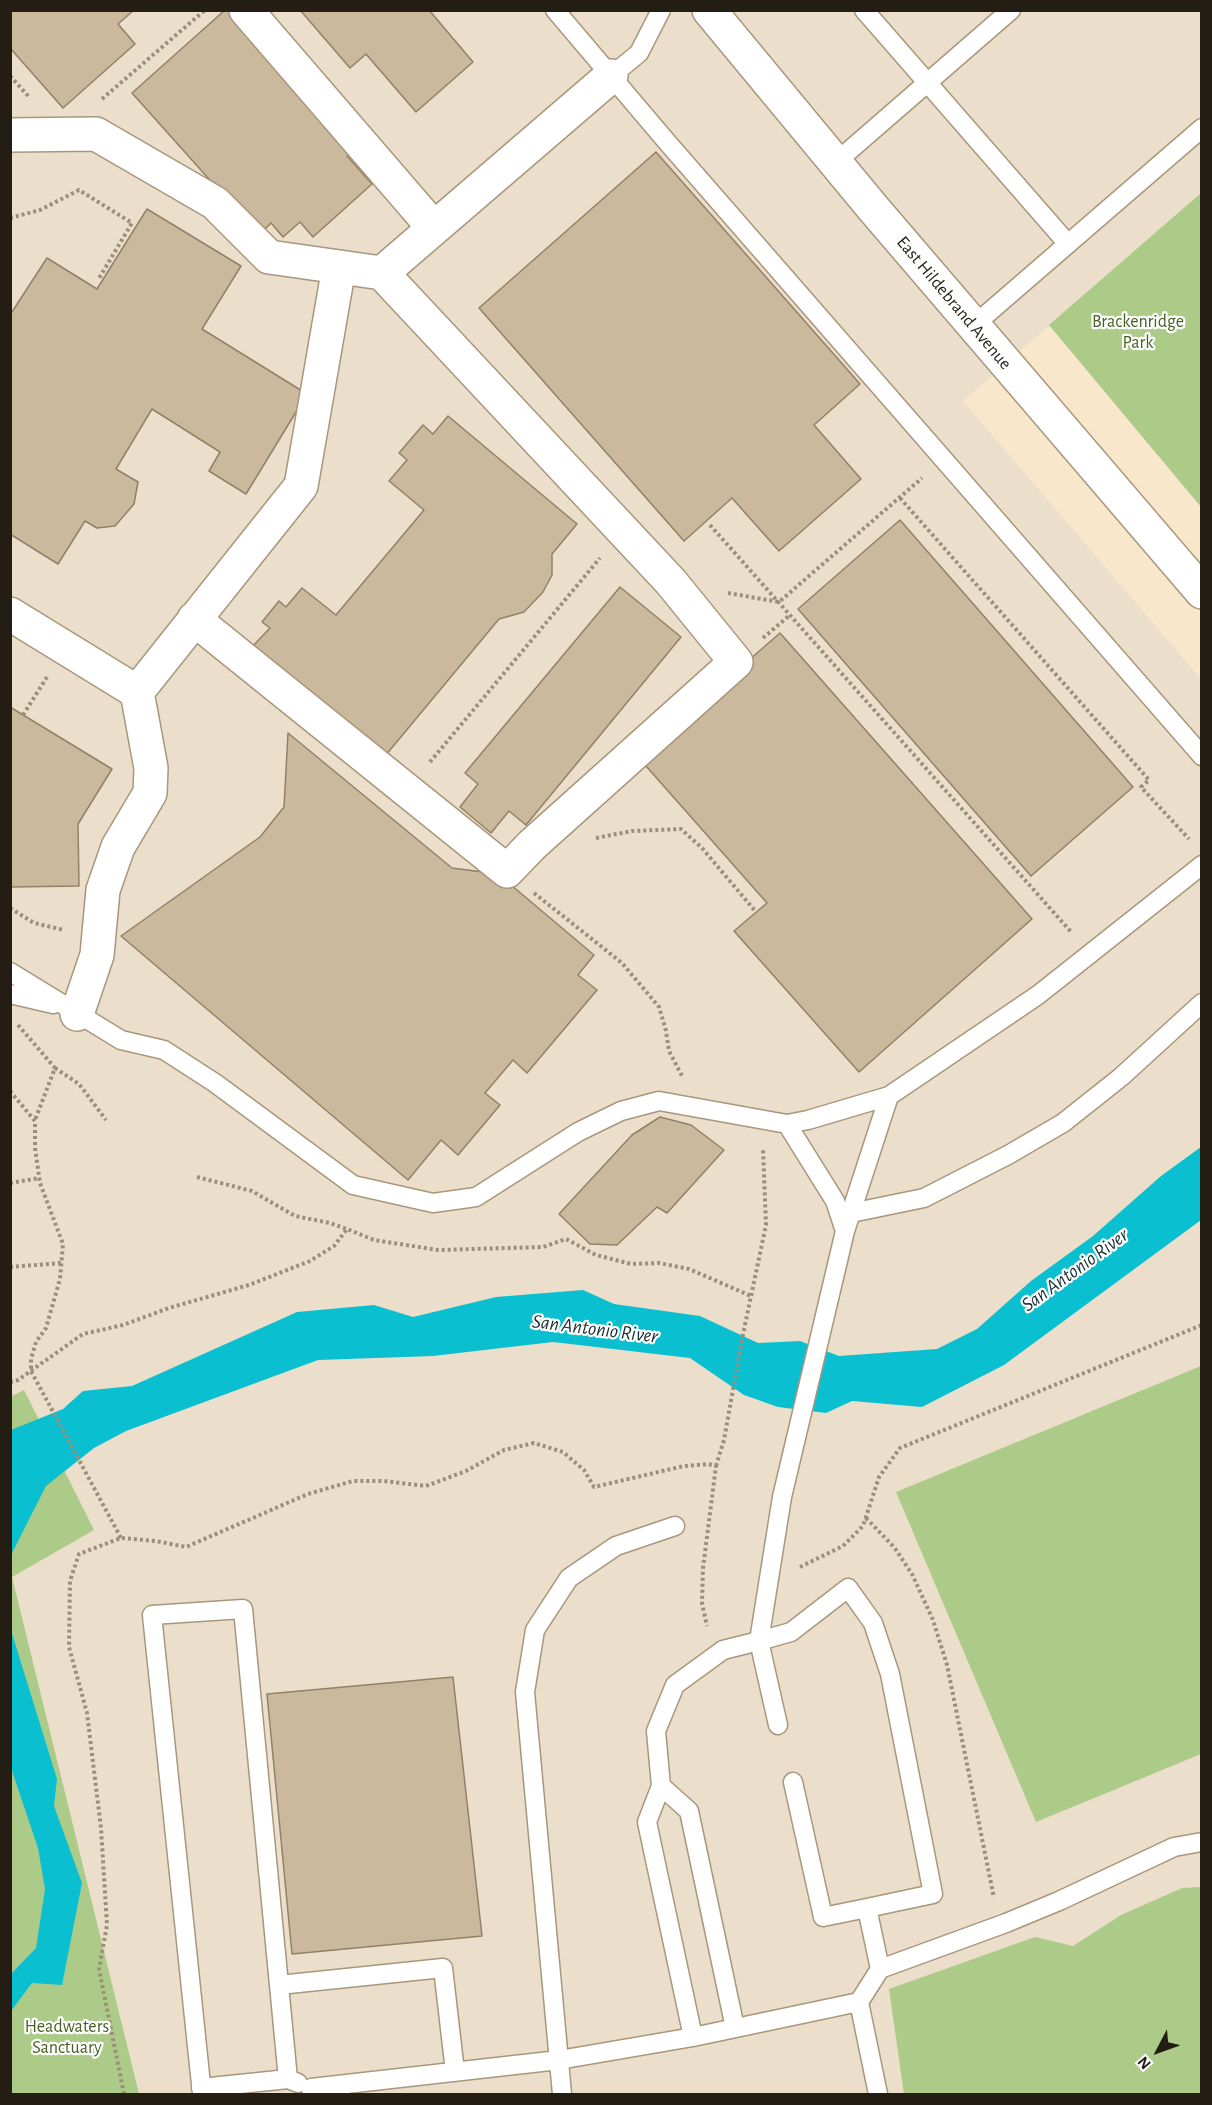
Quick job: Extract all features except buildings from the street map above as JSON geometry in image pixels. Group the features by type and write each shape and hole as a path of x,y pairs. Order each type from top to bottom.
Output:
{"street":[{"path":"246,10 434,228"},
{"name":"East Hildebrand Avenue","path":"709,10 973,326 1202,592"},
{"path":"382,273 611,76"},
{"path":"10,135 96,135 214,203 269,257 382,273 671,582 736,662 532,845 507,871 194,620"},
{"path":"137,692 301,486 339,267"},
{"path":"10,614 137,692 151,768 150,793 118,847 103,890 97,955 71,1011"}],"lane":[{"path":"555,10 1202,756"},
{"path":"611,76 639,53 661,10"},
{"path":"864,10 1068,243"},
{"path":"835,163 1011,10"},
{"path":"973,326 1202,128"},
{"path":"10,972 121,1040 164,1050 215,1083 353,1185 433,1203 476,1197 578,1132 621,1111 659,1101 787,1124 889,1096 1038,995 1202,865"},
{"path":"19,997 71,1011"},
{"path":"851,1213 924,1198 1008,1155 1064,1122 1121,1077 1202,1004"},
{"path":"778,1725 759,1641 782,1497 845,1231 889,1096"},
{"path":"787,1124 835,1201 845,1231"},
{"path":"562,2094 525,1692 535,1630 569,1578 616,1546 675,1526"},
{"path":"693,2037 647,1822 661,1786 656,1731 675,1685 723,1650 791,1632 848,1588 873,1623 890,1674 933,1894 823,1917 793,1782"},
{"path":"288,2079 243,1609 152,1615 201,2091 288,2079 311,2091 559,2060 693,2037 859,2002 880,1970 1006,1923 1174,1847 1202,1842"},
{"path":"661,1786 688,1811 735,2028"},
{"path":"867,1908 880,1970"},
{"path":"279,1985 443,1968 455,2072"},
{"path":"859,2002 878,2094"}],"path":[{"path":"62,134 204,10"},
{"path":"10,218 40,210 79,190 132,223 98,280"},
{"path":"779,602 943,460"},
{"path":"900,498 1149,780 1141,787 1194,845"},
{"path":"710,525 1091,953"},
{"path":"406,790 623,531"},
{"path":"23,714 45,681"},
{"path":"590,839 632,831 681,829 702,848 756,912"},
{"path":"10,908 34,923 99,937"},
{"path":"19,997 15,1023 55,1068 79,1084 106,1120"},
{"path":"55,1068 34,1121 35,1148 39,1178 63,1244 60,1279 46,1328 36,1342 31,1359 31,1371 121,1538"},
{"path":"10,1091 34,1121"},
{"path":"197,1177 252,1191 295,1216 330,1223 374,1240 438,1250 543,1247 566,1239 596,1255 631,1264 658,1263 689,1269 751,1296"},
{"path":"10,1184 39,1178"},
{"path":"10,1382 18,1380 83,1334 123,1325 169,1308 249,1285 310,1261 334,1246 347,1229"},
{"path":"10,1267 61,1263"},
{"path":"767,1584 843,1546 863,1526 879,1477 900,1448 1202,1325"},
{"path":"723,1650 705,1623 702,1603 703,1568 717,1466 724,1440 742,1339"},
{"path":"124,2094 99,1969 107,1925 101,1828 87,1713 69,1647 70,1581 79,1554 121,1538 156,1541 186,1547 308,1494 353,1481 384,1481 426,1486 466,1471 504,1450 534,1443 563,1452 584,1470 594,1487 684,1466 708,1464 717,1466"},
{"path":"866,1518 900,1556 912,1574 933,1620 947,1665 996,1905 1006,1923"}],"shaded area":[{"path":"11,11 1201,11 1201,193 963,401 1201,679 1201,2094 11,2094"}],"green space":[{"name":"Brackenridge Park","path":"1201,193 1201,507 1049,325"},
{"path":"1201,1366 1201,1754 1036,1822 896,1492"},
{"name":"Headwaters Sanctuary","path":"24,1390 94,1530 12,1577 139,2094 11,2094 10,1397"},
{"path":"1201,1887 1201,2094 904,2094 889,1989 1035,1937 1073,1946 1121,1915 1182,1888"}],"water":[{"name":"San Antonio River","path":"1201,1147 1201,1220 1004,1365 922,1407 852,1401 826,1413 778,1407 744,1395 690,1358 553,1342 433,1356 318,1360 126,1431 94,1448 46,1486 11,1555 11,1430 63,1409 83,1391 132,1386 297,1312 374,1305 413,1317 496,1297 583,1290 614,1304 700,1316 758,1343 800,1341 839,1356 937,1349 977,1329 1031,1281 1093,1236 1161,1176"},
{"path":"10,1627 57,1779 54,1806 82,1883 62,1985 32,1983 11,2011 11,1974 36,1948 45,1889 38,1848 11,1768"}]}
